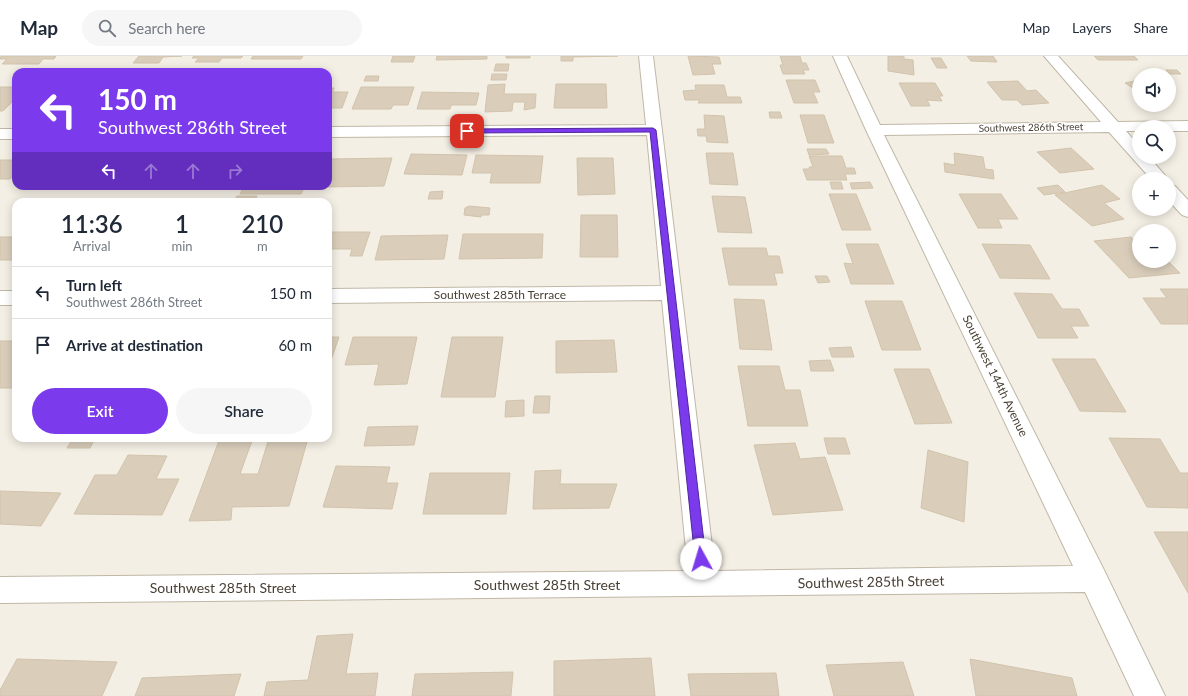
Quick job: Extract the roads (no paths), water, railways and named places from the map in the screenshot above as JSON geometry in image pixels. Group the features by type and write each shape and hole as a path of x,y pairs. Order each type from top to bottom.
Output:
{"street":[{"path":"646,56 704,584"},
{"name":"Southwest 144th Avenue","path":"840,56 874,130 1150,696"},
{"path":"1052,56 1132,147"},
{"name":"Southwest 286th Street","path":"874,130 1188,126"},
{"path":"332,132 653,130"},
{"path":"0,134 12,134"},
{"path":"1147,164 1154,172"},
{"path":"1176,198 1188,211"},
{"name":"Southwest 285th Terrace","path":"332,296 671,293"},
{"path":"0,298 12,298"},
{"name":"Southwest 285th Street","path":"0,590 1094,579"}]}
